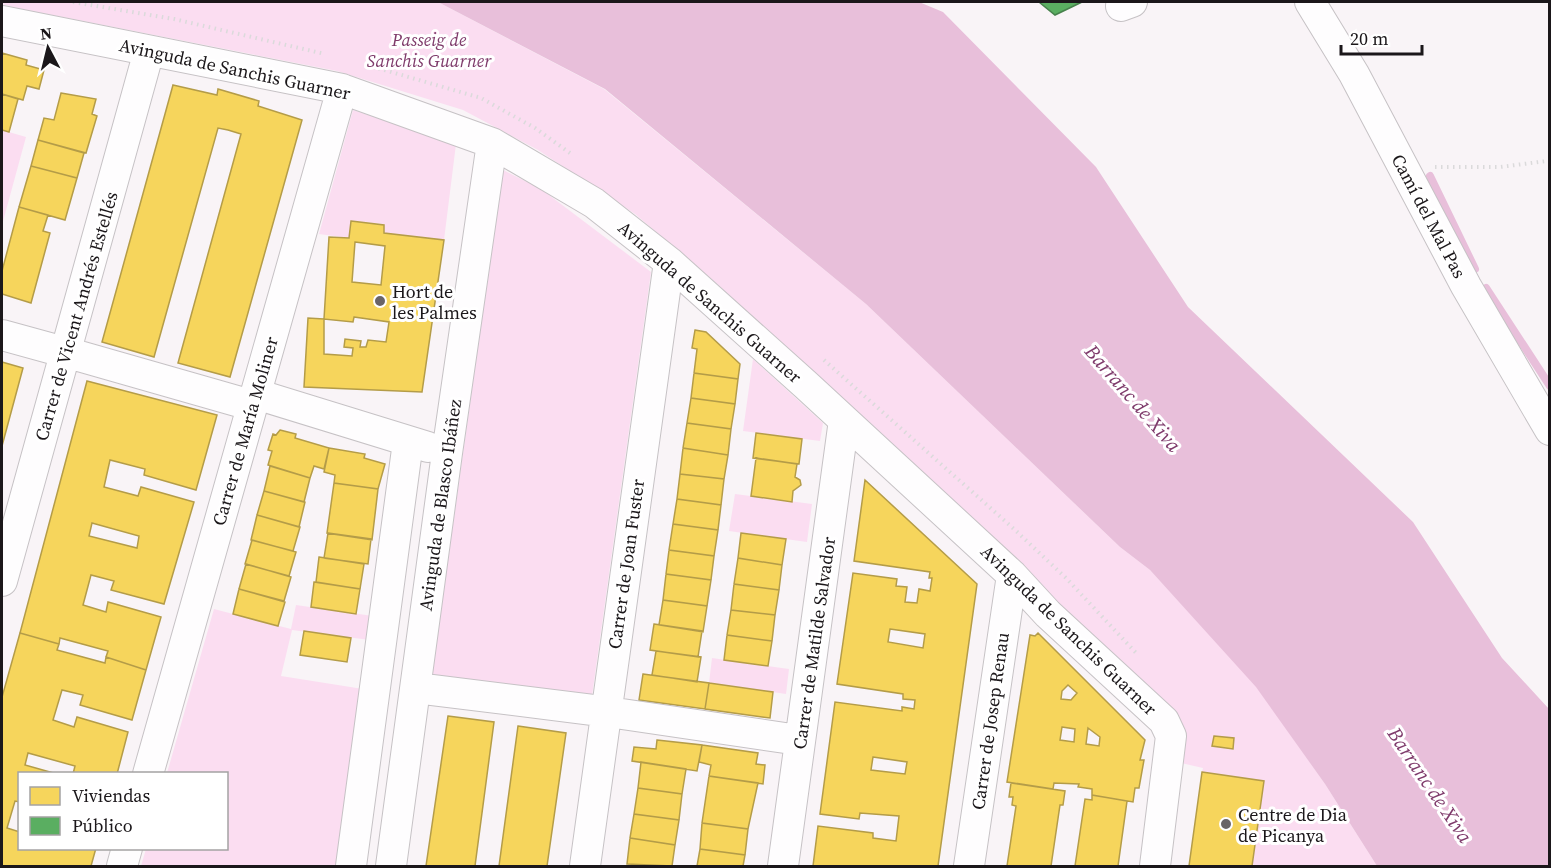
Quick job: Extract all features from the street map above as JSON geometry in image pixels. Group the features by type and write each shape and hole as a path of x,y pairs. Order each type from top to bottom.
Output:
{"street":[{"name":"Camí del Mal Pas","path":"1310,2 1354,74 1466,286 1550,430"},
{"name":"Avinguda de Sanchis Guarner","path":"2,21 342,89 492,143 594,203 669,262 844,420 1012,575 1048,614 1154,711 1169,728 1171,736 1155,867"},
{"name":"Carrer de Vicent Andrés Estellés","path":"2,581 149,51"},
{"name":"Carrer de María Moliner","path":"149,772 248,398 342,89"},
{"name":"Avinguda de Blasco Ibáñez","path":"391,867 492,143"},
{"name":"Carrer de Joan Fuster","path":"585,867 669,262"},
{"path":"2,335 248,398 447,453"},
{"name":"Carrer de Matilde Salvador","path":"783,867 844,420"},
{"path":"351,867 408,442"},
{"name":"Carrer de Josep Renau","path":"969,867 1012,575"},
{"path":"424,689 607,712 785,738"},
{"path":"122,867 127,850"}],"path":[{"path":"73,2 174,19"},
{"path":"1428,169 1440,166 1500,167 1547,161"}],"green space":[{"name":"Passeig de Sanchis Guarner","path":"2,2 438,2 604,89 866,304 1120,547 1150,570 1257,687 1325,784 1377,866 1252,866 1264,781 1202,772 1203,768 1181,763 1016,565 885,439 715,282 635,214 538,150 463,110 337,71 22,9 2,4"},
{"path":"353,110 456,144 444,240 384,233 384,224 352,221 349,238 319,234"},
{"path":"2,130 26,137 2,225"},
{"path":"503,170 541,189 651,272 591,703 431,681"},
{"path":"753,359 823,423 820,441 743,431"},
{"path":"735,494 812,504 807,542 729,531"},
{"path":"296,605 373,616 370,640 292,630 281,676 363,689 338,866 141,866 146,850 228,850 228,772 167,772 214,609 291,629"},
{"path":"712,658 789,669 786,694 709,683"}],"water":[{"name":"Barranc de Xiva","path":"438,2 919,2 943,12 1096,167 1188,307 1413,522 1502,658 1549,709 1549,866 1377,866 1325,784 1256,687 1150,570 1120,547 866,304 605,89"}],"building: Viviendas":[{"path":"2,53 27,60 26,65 44,70 39,89 27,86 23,100 2,94"},
{"path":"173,85 217,95 218,89 259,101 258,106 302,120 230,377 178,363 241,134 228,130 218,128 154,357 102,342"},
{"path":"61,93 96,99 92,114 97,116 86,153 38,140 44,118 54,120"},
{"path":"2,94 18,99 9,132 2,130"},
{"path":"38,140 84,153 77,178 31,166"},
{"path":"31,166 77,178 65,220 19,207"},
{"path":"19,207 48,215 43,231 50,233 31,303 2,294 2,271"},
{"name":"Hort de les Palmes","path":"351,221 384,225 384,233 444,240 422,392 304,387 308,318 324,319 329,237 349,238","holes":["355,242 385,246 381,285 352,282","354,317 389,322 386,342 368,340 366,347 360,347 361,341 345,339 344,347 353,348 352,356 324,354 324,319 353,322"]},
{"path":"695,330 706,332 740,364 738,379 694,373 697,349 692,348"},
{"path":"2,362 23,368 2,446"},
{"path":"694,373 738,379 735,404 691,398"},
{"path":"87,381 217,415 196,490 144,475 145,469 110,460 104,487 138,496 141,487 194,502 164,604 111,590 114,581 91,575 83,605 106,612 108,602 161,617 146,670 106,657 108,651 60,638 59,644 20,633","holes":["92,523 139,536 137,548 89,536"]},
{"path":"691,398 735,404 731,429 687,423"},
{"path":"687,423 731,429 728,455 683,448"},
{"path":"280,430 296,434 295,438 329,448 324,469 314,466 310,478 268,465 272,451 268,450 273,434 276,435"},
{"path":"756,433 802,439 799,464 753,458"},
{"path":"329,448 365,454 364,458 385,464 378,489 334,483 335,475 324,472"},
{"path":"683,448 728,455 724,479 680,474"},
{"path":"756,458 797,464 795,477 800,480 801,485 793,491 792,502 751,496"},
{"path":"270,466 310,478 304,502 264,491"},
{"path":"680,474 724,479 721,505 677,499"},
{"path":"865,480 977,584 938,866 813,866 818,826 873,833 873,838 896,841 899,816 860,813 859,819 820,814 835,702 902,711 902,707 914,709 915,700 903,699 903,694 837,684 853,573 897,579 896,586 907,587 905,602 917,603 919,589 930,591 932,578 929,578 930,572 854,561","holes":["890,629 925,634 923,648 888,642","873,757 907,762 905,774 871,770"]},
{"path":"334,483 378,489 372,540 327,533"},
{"path":"264,491 305,502 299,527 257,515"},
{"path":"677,499 721,505 718,530 673,524"},
{"path":"257,515 300,527 293,551 251,540"},
{"path":"673,524 718,530 714,556 669,550"},
{"path":"328,533 371,539 368,564 324,558"},
{"path":"741,533 786,539 782,565 738,558"},
{"path":"252,540 296,552 289,576 245,564"},
{"path":"669,550 714,556 711,580 666,574"},
{"path":"319,557 364,564 360,589 316,582"},
{"path":"738,558 782,565 779,590 734,584"},
{"path":"246,564 291,577 284,601 239,589"},
{"path":"666,574 711,580 707,606 663,600"},
{"path":"314,582 360,589 356,614 311,607"},
{"path":"734,584 779,590 775,615 731,610"},
{"path":"239,589 285,602 278,626 233,614"},
{"path":"663,600 707,606 703,632 659,625"},
{"path":"731,610 775,615 772,641 727,635"},
{"path":"654,624 702,631 698,657 650,650"},
{"path":"304,631 351,638 347,662 300,655"},
{"path":"20,633 59,644 57,650 105,663 106,657 146,670 132,720 80,705 83,695 62,690 53,720 74,727 77,717 128,732 118,772 74,772 75,766 28,753 25,765 50,772 18,772 18,802 15,801 7,828 18,831 18,850 95,850 91,866 2,866 2,697"},
{"path":"1038,633 1145,740 1140,760 1144,760 1139,788 1135,788 1133,802 1092,795 1092,789 1078,787 1079,784 1054,783 1053,789 1007,782 1030,635 1035,636","holes":["1068,685 1077,693 1071,700 1061,699 1062,691","1062,727 1075,729 1074,742 1060,740","1088,728 1100,737 1099,746 1086,744"]},
{"path":"727,635 772,641 768,666 724,660"},
{"path":"656,651 701,657 697,682 652,675"},
{"path":"643,674 709,683 705,709 639,700"},
{"path":"709,683 773,692 770,718 705,709"},
{"path":"448,716 494,722 475,866 426,866"},
{"path":"518,726 566,733 547,866 499,866"},
{"path":"1214,736 1234,738 1233,749 1212,746"},
{"path":"657,740 702,745 697,771 632,761 634,747 656,749"},
{"path":"702,745 758,753 756,764 765,765 763,784 709,776 711,765 699,762"},
{"path":"641,762 686,769 682,794 638,788"},
{"name":"Centre de Dia de Picanya","path":"1202,772 1264,781 1252,866 1189,866"},
{"path":"709,776 758,783 748,829 702,823"},
{"path":"1011,783 1065,791 1063,805 1060,805 1051,866 1007,866 1016,806 1012,805 1013,797 1009,797"},
{"path":"638,788 682,794 679,820 634,814"},
{"path":"1092,795 1127,801 1118,866 1075,866 1085,799 1092,800"},
{"path":"634,814 679,820 675,845 630,838"},
{"path":"702,823 748,829 745,855 700,849"},
{"path":"630,838 675,845 672,866 627,864"},
{"path":"700,849 745,855 743,866 697,866"}],"building: Público":[{"path":"1039,2 1082,2 1055,15"}],"waterway":[{"path":"1430,176 1475,269"},
{"path":"1486,288 1550,386"}],"place":[{"name":"Hort de les Palmes","path":"380,301"},
{"name":"Centre de Dia de Picanya","path":"1226,824"}]}
